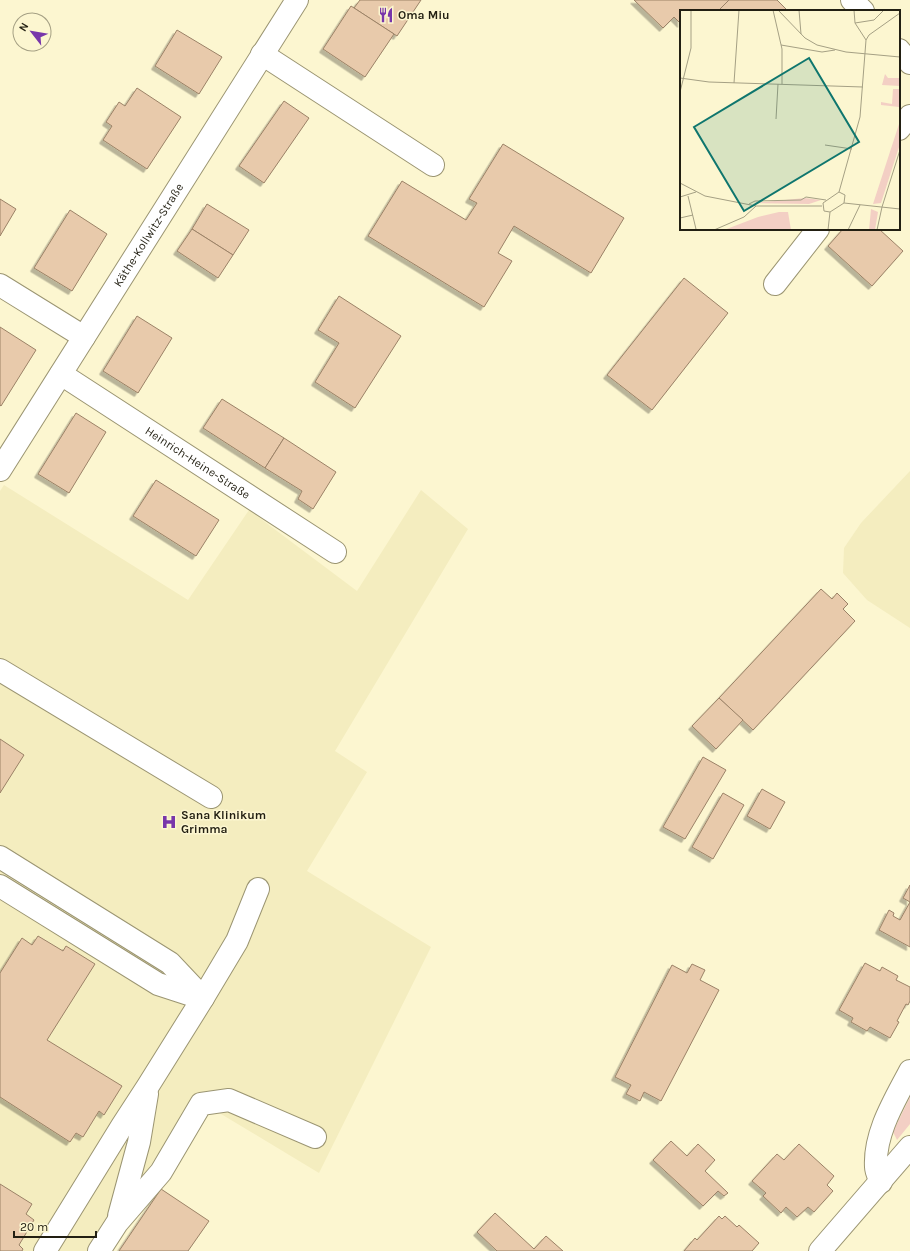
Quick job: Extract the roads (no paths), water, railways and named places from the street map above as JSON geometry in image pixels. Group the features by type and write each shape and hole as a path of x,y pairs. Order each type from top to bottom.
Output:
{"street":[{"name":"Käthe-Kollwitz-Straße","path":"0,470 297,0"},
{"path":"852,0 862,10"},
{"path":"864,10 875,0"},
{"path":"900,51 910,64"},
{"path":"262,54 434,165"},
{"path":"900,128 910,116"},
{"path":"776,284 817,230"},
{"path":"0,285 84,337"},
{"name":"Heinrich-Heine-Straße","path":"61,374 335,552"},
{"path":"0,670 211,797"},
{"path":"0,857 170,963 203,998"},
{"path":"0,886 158,984 203,998"},
{"path":"45,1251 237,941 258,889"},
{"path":"881,1182 876,1168 877,1146 886,1119 910,1071"},
{"path":"117,1223 139,1142 148,1086"},
{"path":"99,1251 117,1223 160,1172 201,1104 229,1100 316,1137"},
{"path":"820,1251 910,1147"}],"place":[{"name":"Oma Miu","path":"386,15"},
{"name":"Sana Klinikum Grimma","path":"169,822"}]}
